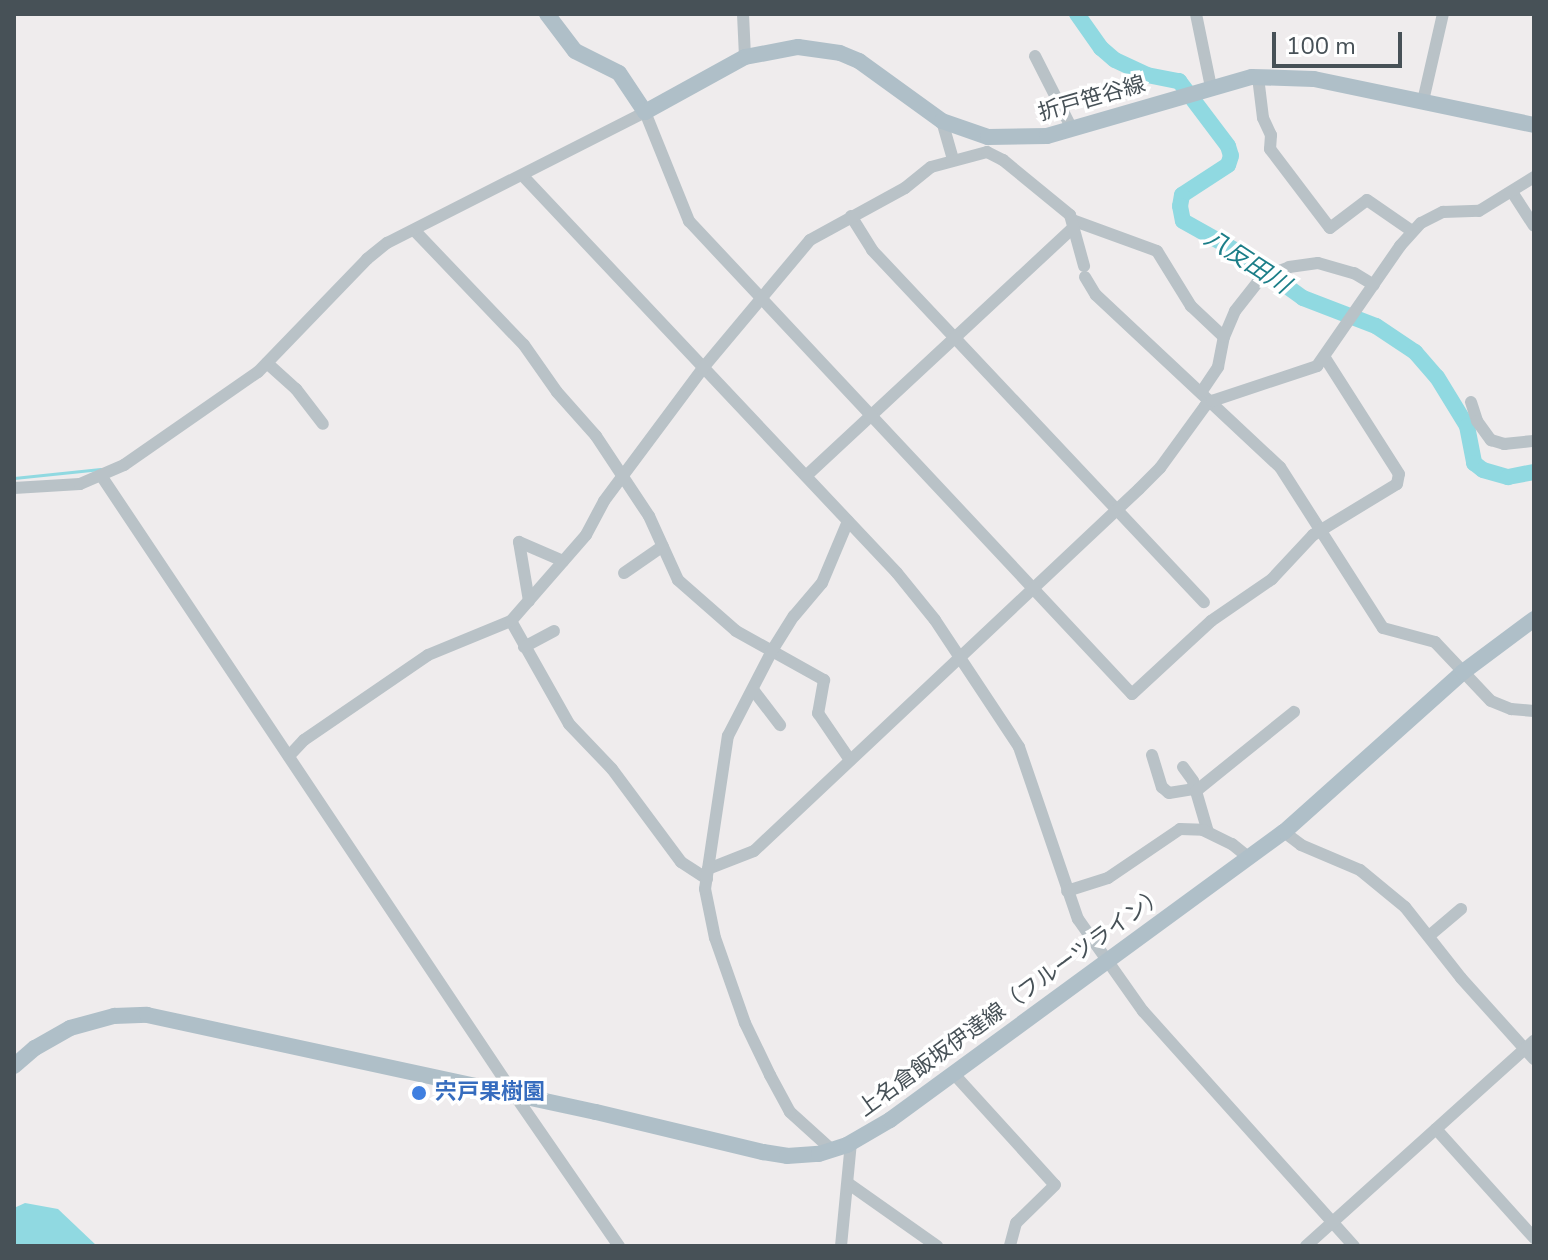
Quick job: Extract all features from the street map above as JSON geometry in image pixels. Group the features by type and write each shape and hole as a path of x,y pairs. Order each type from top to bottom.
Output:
{"main road":[{"path":"547,14 575,51 619,73 645,112"},
{"name":"折戸笹谷線","path":"645,112 745,57 798,47 840,53 871,68 942,121 991,145 1072,129 1211,87 1258,77 1314,79 1534,125"},
{"name":"上名倉飯坂伊達線（フルーツライン）","path":"14,1066 52,1037 84,1023 114,1016 147,1015 787,1156 832,1150 851,1143 953,1073 1284,832 1463,672 1534,619"}],"street":[{"path":"743,14 745,57"},
{"path":"1196,14 1211,87"},
{"path":"1423,101 1443,14"},
{"path":"1035,56 1072,129"},
{"path":"1258,77 1263,118 1271,135 1270,149 1330,228 1367,200 1412,231"},
{"path":"14,488 44,489 102,477 124,465 267,363 367,259 414,230 645,112 689,221 1132,694 1211,621 1272,579 1320,530 1393,487 1399,479 1325,358"},
{"path":"942,121 953,159"},
{"path":"289,756 304,740 428,655 511,621 586,535 604,501 703,368 810,240 905,188 931,167 991,145 1003,160 1073,223 1157,251 1191,306 1224,337"},
{"path":"523,176 897,573 960,657 1019,747 1078,919 1106,961 1143,1011 1354,1246"},
{"path":"1207,396 1307,372 1325,358 1412,231 1431,215 1479,211 1534,177"},
{"path":"1512,192 1534,226"},
{"path":"851,216 872,250 1204,602"},
{"path":"1073,223 1085,271 1096,295 1280,467 1383,628 1435,642 1491,701 1511,709 1534,711"},
{"path":"806,476 1073,223"},
{"path":"414,230 524,345 624,477 663,546 678,580 736,631 824,680 818,713 850,760"},
{"path":"707,874 751,853 1160,468 1207,396 1218,367 1224,337 1241,300 1267,275 1318,263 1354,273 1374,285"},
{"path":"267,363 301,395 323,424"},
{"path":"1471,402 1477,421 1491,440 1504,444 1534,441"},
{"path":"102,477 619,1246"},
{"path":"832,1150 790,1112 745,1023 707,911 707,874 726,744 773,649 794,616 822,583 848,521"},
{"path":"529,601 519,542 563,561"},
{"path":"624,573 663,546"},
{"path":"511,621 569,724 612,769 674,854 707,874"},
{"path":"524,647 554,631"},
{"path":"754,691 780,725"},
{"path":"1152,755 1162,787 1169,793 1196,790 1294,712"},
{"path":"1183,767 1206,815 1208,832"},
{"path":"1067,891 1108,878 1180,829 1208,832 1248,857"},
{"path":"1284,832 1301,845 1338,858 1360,870 1405,907 1531,1049 1306,1246"},
{"path":"1429,936 1461,909"},
{"path":"953,1073 1055,1185 1016,1223 1010,1246"},
{"path":"1436,1129 1534,1238"},
{"path":"841,1246 851,1143"},
{"path":"849,1184 937,1246"}],"water":[{"path":"25,1203 58,1209 97,1246 14,1246 14,1208"}],"waterway":[{"name":"八反田川","path":"1077,14 1101,48 1115,60 1147,75 1179,81 1228,146 1231,156 1228,165 1182,195 1180,206 1183,221 1242,254 1303,298 1376,326 1415,352 1437,377 1467,426 1474,463 1483,470 1508,477 1534,472"},
{"path":"14,478 101,469"}],"place":[{"name":"宍戸果樹園","path":"419,1093"}]}
